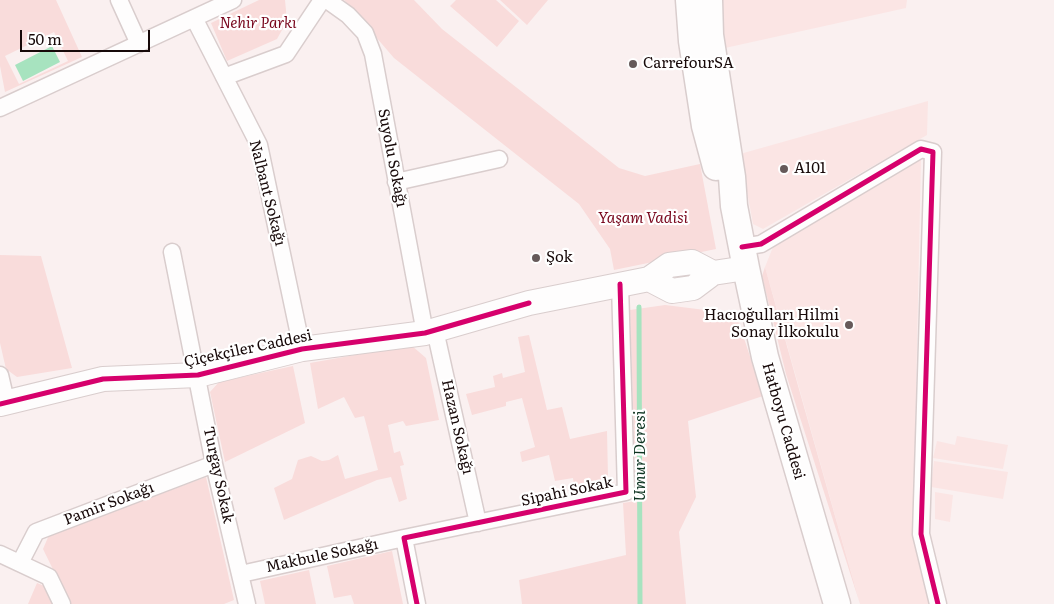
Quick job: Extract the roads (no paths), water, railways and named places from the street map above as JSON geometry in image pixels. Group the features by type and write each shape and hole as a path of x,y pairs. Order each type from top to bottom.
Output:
{"main road":[{"name":"Hatboyu Caddesi","path":"689,0 692,41 705,126 721,180 734,206"},
{"name":"Hatboyu Caddesi","path":"709,0 710,35 732,177 734,206 744,258 765,357 836,604"}],"street":[{"path":"119,0 139,44"},
{"path":"0,108 233,0"},
{"path":"224,77 286,54 322,0"},
{"name":"Suyolu Sokağı","path":"327,0 348,15 365,33 373,54 396,182 430,332"},
{"name":"Nalbant Sokağı","path":"194,18 259,144 302,349"},
{"path":"744,258 761,244 921,149 933,152 921,534 938,604"},
{"path":"396,182 499,159"},
{"name":"Turgay Sokak","path":"172,252 198,375 214,464 247,604"},
{"name":"Çiçekçiler Caddesi","path":"3,402 103,379 198,375 302,349 430,332 529,303 649,279 669,266 692,262 713,273 744,258"},
{"name":"Sipahi Sokak","path":"404,538 626,492 620,284"},
{"name":"Hazan Sokağı","path":"430,332 478,523"},
{"path":"0,375 3,402"},
{"name":"Pamir Sokağı","path":"20,563 36,532 214,464"},
{"path":"404,538 417,604"},
{"name":"Makbule Sokağı","path":"241,574 404,538"},
{"path":"0,554 49,577 62,604"}],"waterway":[{"name":"Umur Deresi","path":"639,307 640,604"}],"place":[{"name":"CarrefourSA","path":"633,64"},
{"name":"A101","path":"784,169"},
{"name":"Şok","path":"536,258"},
{"name":"Hacıoğulları Hilmi Sonay İlkokulu","path":"849,325"}],"park label":[{"name":"Nehir Parkı","path":"258,24"},
{"name":"Yaşam Vadisi","path":"643,219"}]}
